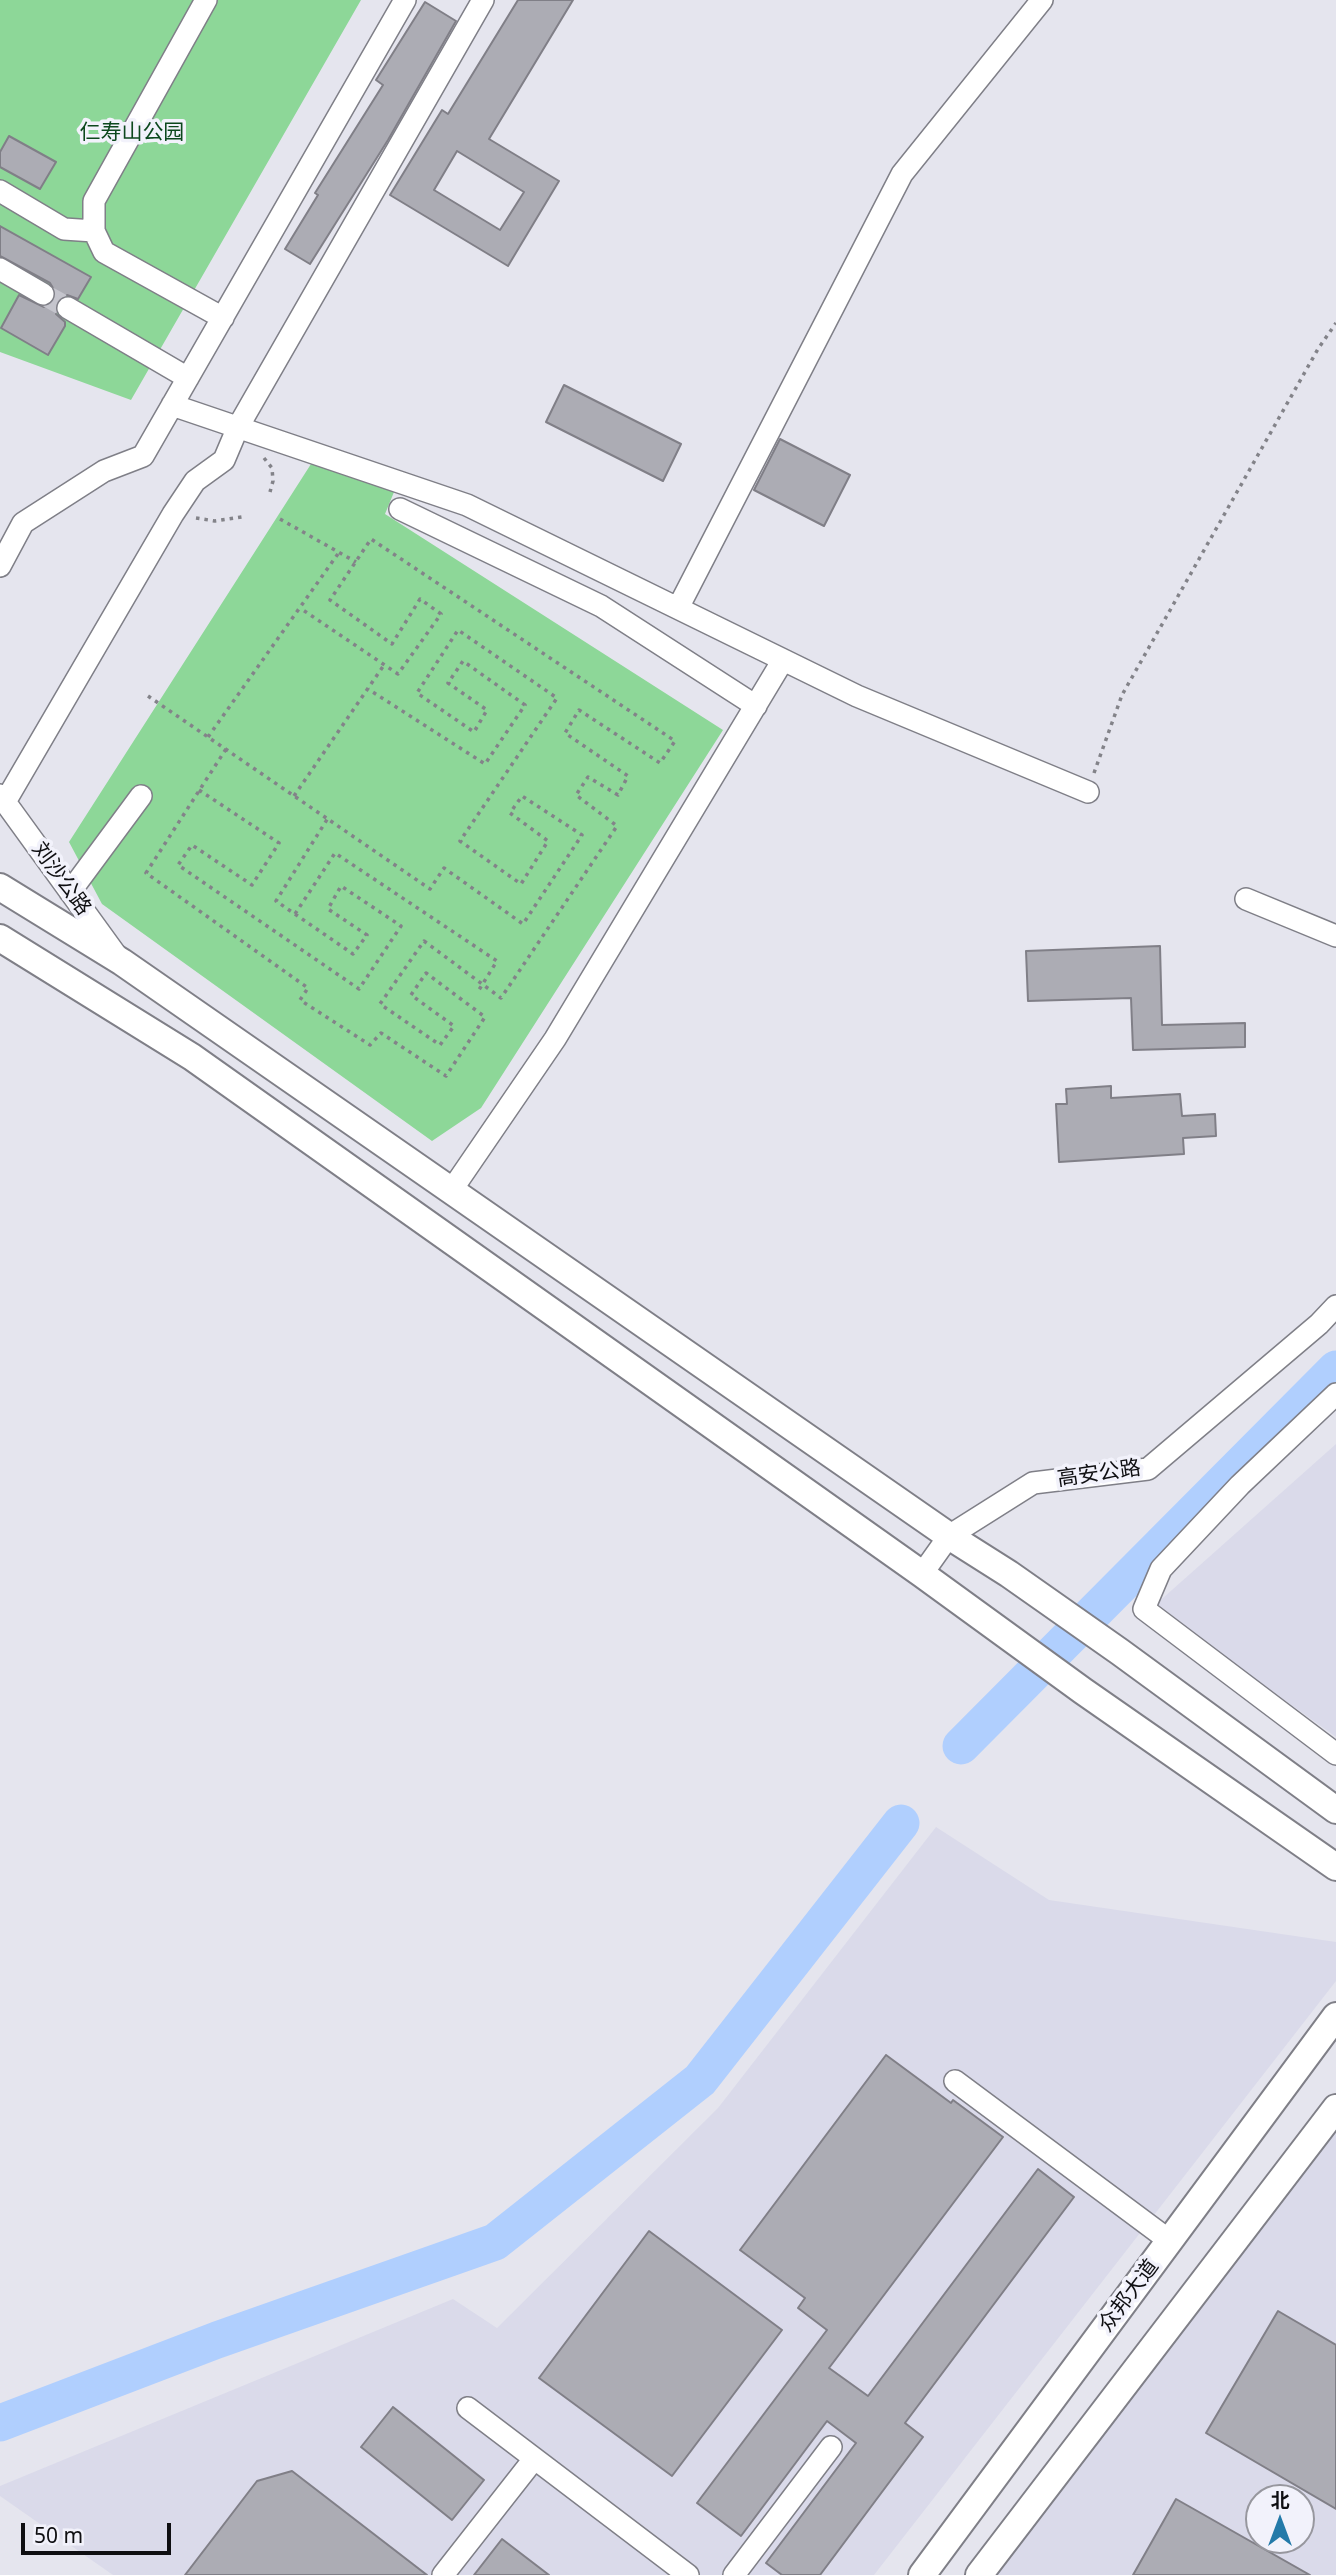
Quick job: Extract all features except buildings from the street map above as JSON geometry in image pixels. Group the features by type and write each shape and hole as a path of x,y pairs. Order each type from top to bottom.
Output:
{"main road":[{"path":"0,887 122,962 949,1536 1009,1574 1121,1652 1336,1810"},
{"path":"0,938 192,1057 1336,1867"},
{"name":"众邦大道","path":"922,2575 1336,2017"},
{"path":"979,2575 1336,2108"}],"street":[{"path":"206,0 94,201 94,231 104,252 222,318"},
{"path":"0,566 23,523 104,471 143,456 405,0"},
{"path":"2,799 173,514 195,481 224,460 238,427 483,0"},
{"path":"678,608 902,174 1042,0"},
{"path":"0,191 64,229 94,231"},
{"path":"0,269 43,294"},
{"path":"68,308 188,378"},
{"path":"172,405 467,505 857,696 1088,792"},
{"path":"400,509 601,606 756,706"},
{"path":"452,1191 555,1039 783,660"},
{"path":"70,892 141,796"},
{"name":"刘沙公路","path":"2,799 122,962"},
{"path":"1246,899 1336,936"},
{"name":"高安公路","path":"922,1574 949,1536 1033,1483 1148,1469 1319,1324 1336,1306"},
{"path":"1336,1394 1240,1485 1161,1569 1144,1609 1336,1754"},
{"path":"955,2081 1170,2241"},
{"path":"468,2408 688,2575"},
{"path":"734,2575 831,2447"},
{"path":"443,2575 534,2459"}],"path":[{"path":"1088,792 1122,695 1318,349 1336,323"},
{"path":"173,514 215,521 242,517"},
{"path":"281,519 356,562"},
{"path":"226,749 146,873 308,988 300,1000 370,1045 381,1033 446,1076 485,1017 426,973 411,995 454,1026 440,1045 380,1003 424,941 501,998 617,826 576,795 588,777 618,795 628,776 565,733 579,710 660,763 675,741 371,539 330,600 392,644 420,599 441,614 398,674 300,608"},
{"path":"208,737 340,551"},
{"path":"148,696 430,889 444,868 523,924 582,835 522,796 510,813 548,841 521,884 460,841 557,698 458,630 417,693 474,732 487,710 448,683 463,660 525,705 485,764 368,689"},
{"path":"294,796 385,664"},
{"path":"199,790 279,843 252,885 192,845 177,865 359,989 401,926 341,886 328,909 367,935 353,954 276,901 328,818"},
{"path":"295,914 335,853 497,961 477,992"}],"shaded area":[{"path":"1336,1444 1336,1737 1154,1606"},
{"path":"936,1827 1049,1900 1336,1942 1336,1981 874,2575 113,2575 0,2496 0,2486 453,2299 497,2328 718,2108"},
{"path":"1336,2111 1336,2575 987,2575"}],"green space":[{"name":"仁寿山公园","path":"0,0 361,0 131,400 0,352"},
{"path":"311,464 394,492 385,514 723,730 481,1108 432,1141 102,904 69,842"}],"waterway":[{"path":"961,1746 1336,1369"},
{"path":"0,2423 217,2340 495,2242 700,2080 901,1823"}],"tunnel":[{"path":"43,294 68,308"}]}
